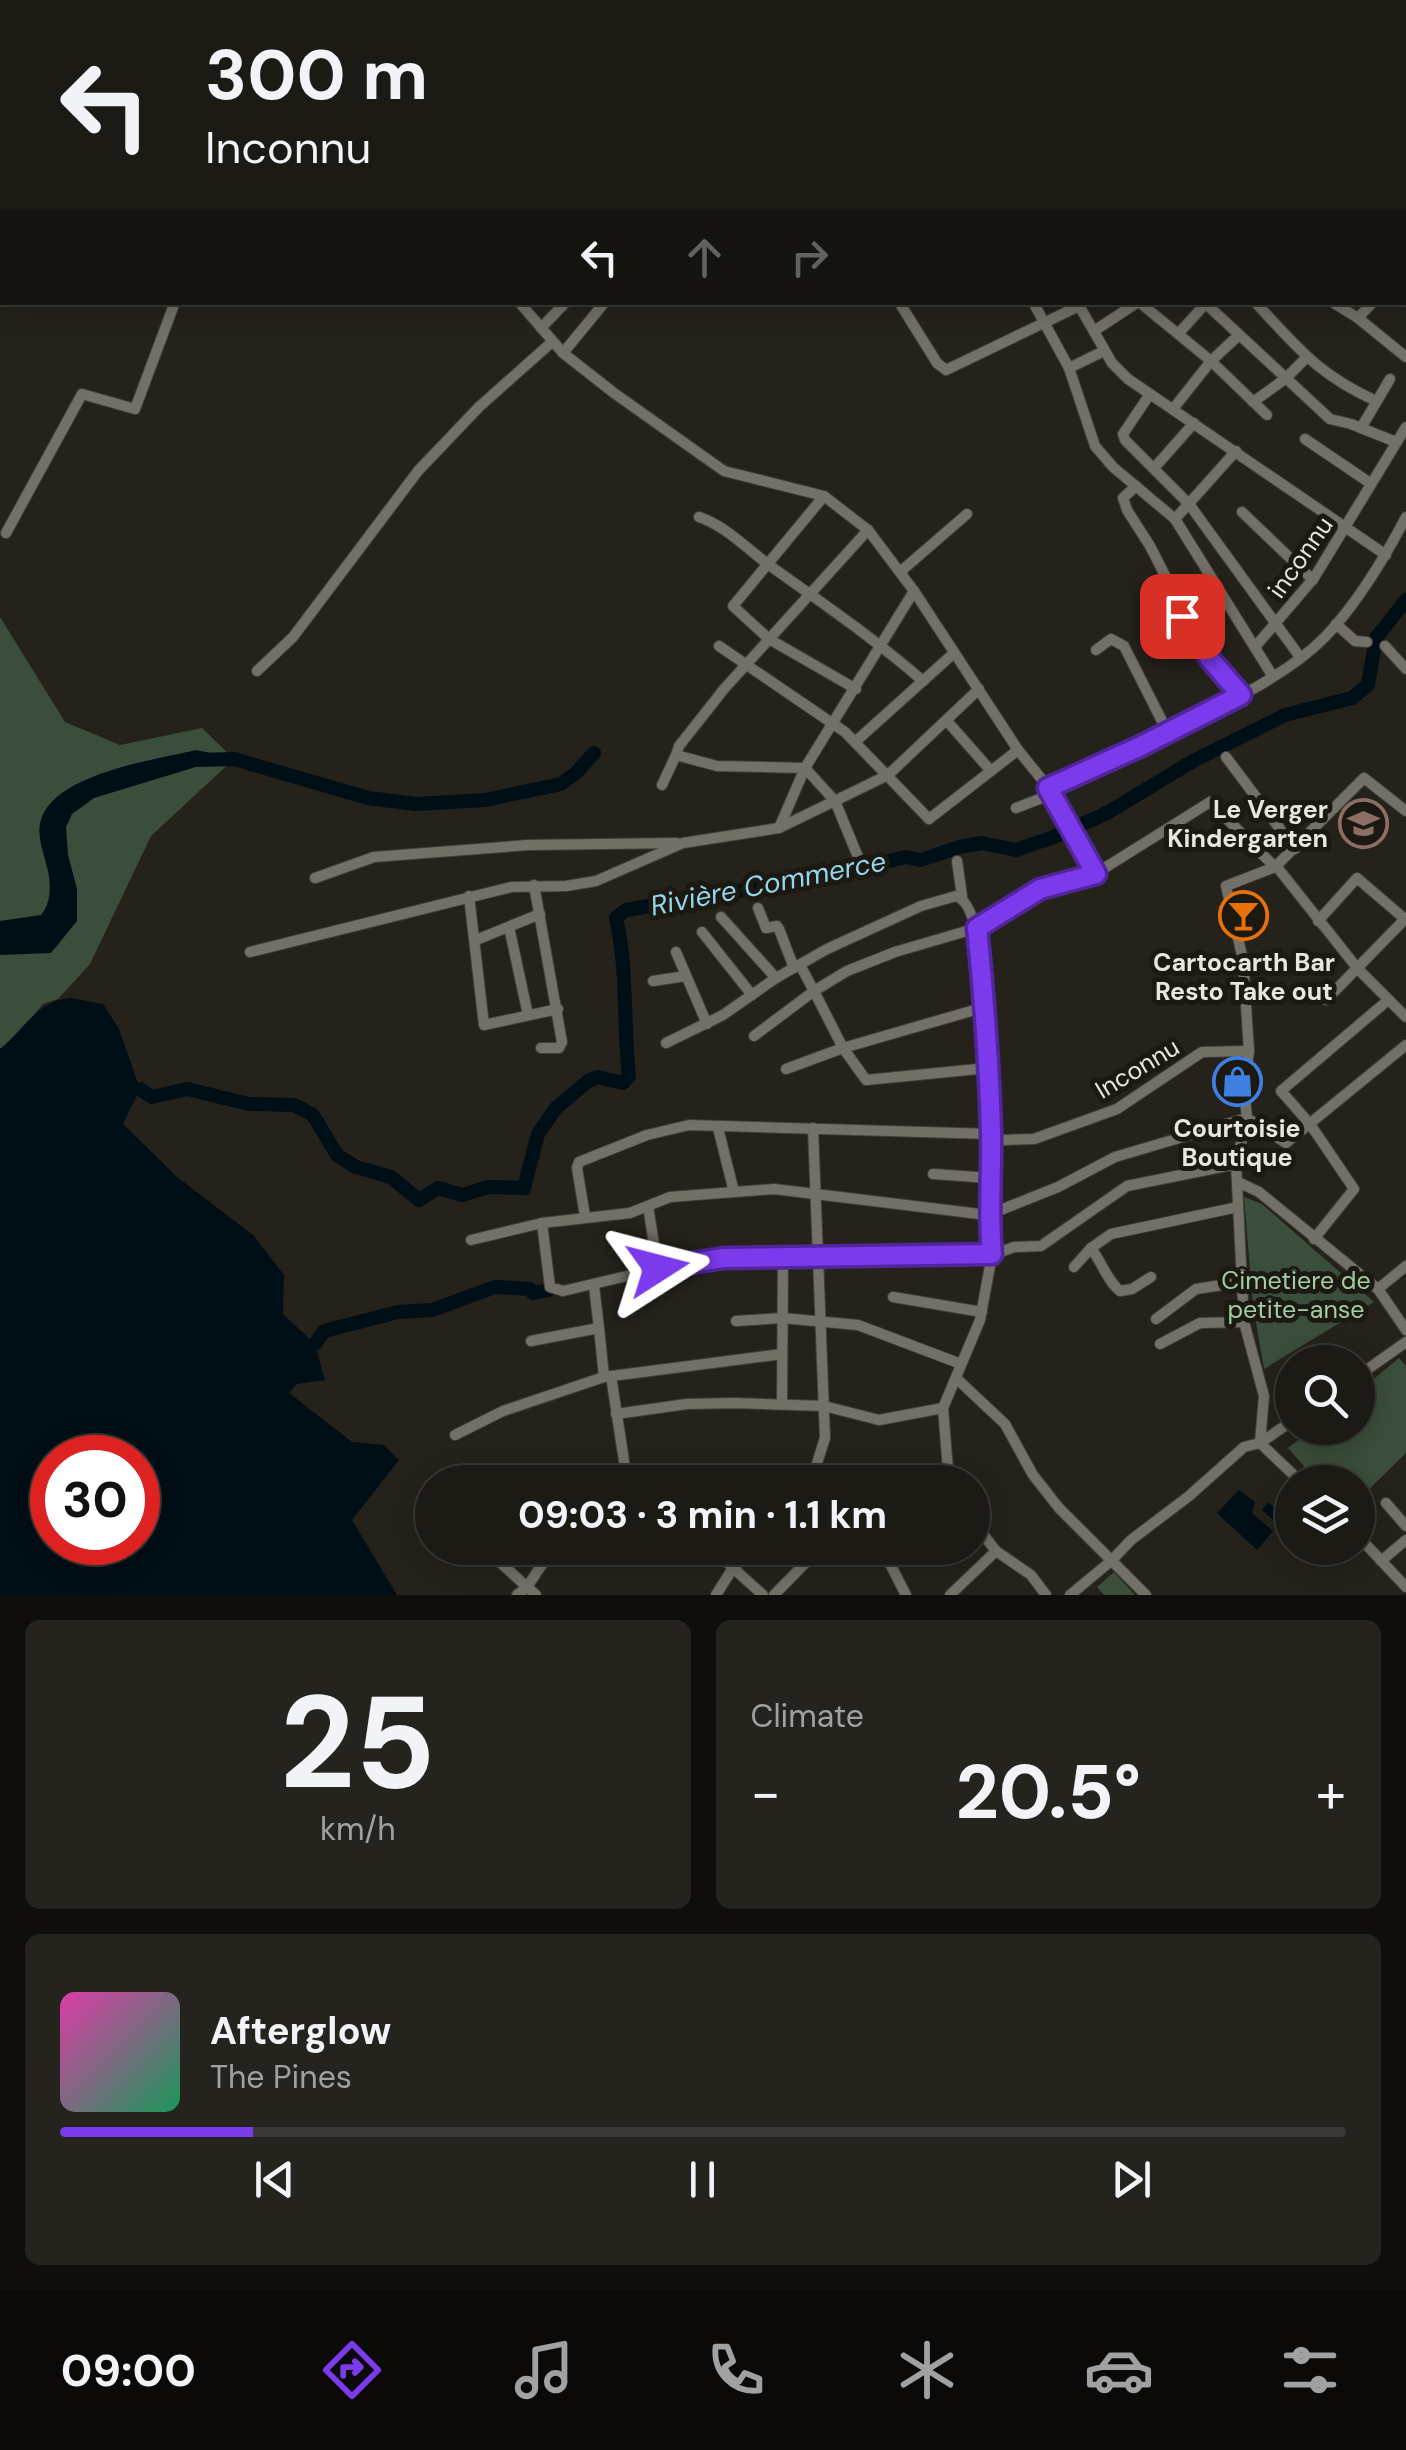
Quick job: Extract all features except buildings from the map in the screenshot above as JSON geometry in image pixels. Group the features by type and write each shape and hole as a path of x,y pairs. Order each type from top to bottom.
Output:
{"street":[{"path":"6,533 82,394 135,408 175,305"},
{"path":"521,305 564,353 724,471 824,496 868,530 1052,795 1096,874"},
{"path":"540,328 563,305"},
{"path":"564,353 603,305"},
{"path":"901,305 946,370 1045,324 1076,305"},
{"name":"Inconnu","path":"1035,305 1069,368 1095,446 1174,520 1272,675"},
{"name":"Inconnu","path":"1079,305 1104,351 1128,379 1386,556"},
{"path":"1094,331 1133,305"},
{"path":"1142,305 1212,361 1267,415"},
{"path":"1178,334 1204,305"},
{"path":"1208,305 1330,419 1396,442"},
{"path":"1258,305 1306,358 1342,386 1376,400"},
{"path":"1337,305 1406,357"},
{"path":"1358,318 1370,305"},
{"path":"1173,409 1238,336"},
{"path":"257,670 293,636 418,471 479,407 552,342"},
{"path":"1069,368 1104,351"},
{"path":"1253,402 1306,358"},
{"path":"1361,428 1390,379"},
{"name":"Inconnu","path":"1150,394 1123,436 1188,504 1300,656"},
{"path":"1155,467 1194,423"},
{"name":"inconnu","path":"1255,647 1313,580 1406,427"},
{"path":"1305,439 1370,483"},
{"path":"1174,520 1236,450"},
{"path":"1136,486 1123,498 1127,510 1176,595 1182,616 1210,659 1241,695"},
{"path":"824,496 734,606 769,640 856,689"},
{"name":"Inconnu","path":"1242,512 1313,580"},
{"path":"900,572 967,514"},
{"path":"699,517 736,538 811,592 883,646 922,682"},
{"path":"1016,808 1052,795 1241,695 1323,639 1386,556 1406,517"},
{"path":"662,786 676,755 704,713 868,530"},
{"path":"779,828 805,768 914,591"},
{"path":"1336,624 1358,642 1367,642"},
{"path":"1096,650 1112,638 1124,646 1166,732"},
{"path":"719,646 835,724 929,819 1018,750"},
{"path":"1385,646 1404,664"},
{"path":"855,742 954,652"},
{"path":"315,878 374,858 528,844 683,843 779,828 888,775 980,689"},
{"path":"947,721 991,770"},
{"path":"676,755 717,766 805,768 835,802 858,857"},
{"path":"1226,757 1295,849"},
{"path":"1260,1443 1264,1396 1244,1322 1236,1164 1247,1118 1243,960 1226,886 1276,868 1364,778 1406,811"},
{"path":"754,1036 847,971 974,929 1040,889 1096,874 1210,802 1276,868 1358,969 1406,1018"},
{"path":"250,952 511,887 566,886 596,880 683,843"},
{"path":"948,1465 943,1408 982,1312 992,1254 985,1007 974,929 962,896 957,861"},
{"path":"1318,922 1357,878 1406,919 1326,1000"},
{"path":"534,885 558,1008 559,1048 541,1048"},
{"path":"469,896 484,1025 558,1008"},
{"path":"666,1044 707,1024 776,978 888,920 921,906 962,896"},
{"path":"758,908 766,928 780,929 843,1048 866,1080 988,1068"},
{"path":"476,940 540,914"},
{"path":"721,918 776,978"},
{"path":"509,927 528,1015"},
{"path":"702,932 752,994"},
{"path":"676,952 707,1024"},
{"path":"653,981 686,976"},
{"path":"1314,1239 1354,1189 1310,1124 1281,1092 1388,1001"},
{"path":"786,1068 985,1007"},
{"path":"472,1240 542,1223 630,1213 670,1197 774,1188 988,1214 1058,1187 1115,1157 1247,1118 1286,1143 1406,1045"},
{"name":"Inconnu","path":"585,1216 577,1168 582,1160 668,1129 689,1124 718,1128 776,1125 1034,1139 1116,1109 1202,1052 1248,1051"},
{"path":"718,1128 734,1192"},
{"path":"813,1128 825,1438 817,1465"},
{"path":"542,1223 550,1286 563,1291 658,1268 724,1258 992,1254 1014,1247 1042,1246 1127,1186 1236,1164"},
{"path":"933,1174 990,1178"},
{"path":"1238,1182 1258,1192 1378,1289 1406,1330"},
{"path":"648,1206 658,1268"},
{"path":"1074,1267 1111,1234 1238,1208"},
{"path":"1091,1248 1116,1289 1132,1289 1151,1277"},
{"path":"782,1404 783,1256"},
{"path":"1378,1289 1406,1266"},
{"path":"1156,1319 1196,1289 1242,1282"},
{"path":"594,1286 608,1376 628,1465"},
{"path":"893,1296 982,1312"},
{"path":"736,1322 782,1318 858,1326 961,1364"},
{"path":"1160,1344 1200,1324 1244,1322"},
{"path":"532,1341 599,1328"},
{"path":"1375,1364 1406,1342"},
{"path":"455,1435 503,1411 608,1376 782,1354"},
{"path":"956,1378 1005,1424 1040,1485 1146,1595"},
{"path":"616,1414 687,1404 782,1404 824,1406 879,1420 943,1408"},
{"path":"1070,1595 1244,1448 1275,1433"},
{"path":"1260,1443 1283,1465"},
{"path":"1386,1504 1406,1526"},
{"path":"1382,1561 1406,1540"},
{"path":"990,1543 1031,1575 1046,1595"},
{"path":"950,1595 996,1551"},
{"path":"1375,1554 1406,1588"},
{"path":"503,1565 532,1591"},
{"path":"517,1595 532,1591 545,1565"},
{"path":"730,1565 764,1595"},
{"path":"716,1595 736,1565"},
{"path":"774,1595 803,1565"},
{"path":"891,1565 906,1595"}],"green space":[{"path":"0,617 65,722 120,745 202,728 234,759 151,836 90,964 58,999 43,1004 0,1049"},
{"name":"Cimetiere de petite-anse","path":"1244,1197 1262,1204 1374,1302 1303,1345 1275,1345 1275,1362 1264,1369 1253,1305"},
{"path":"1399,1358 1406,1366 1406,1453 1375,1483 1375,1465 1303,1465 1288,1448 1292,1445 1375,1445 1375,1378"},
{"path":"1114,1572 1135,1595 1104,1595 1097,1587"}],"shaded area":[{"path":"196,750 215,754 213,760 94,798 72,814 66,827 77,889 77,921 51,953 0,955 0,921 41,915 47,906 50,883 39,829 48,807 62,793 106,772"},
{"path":"71,998 103,1004 119,1029 140,1089 123,1124 177,1177 253,1235 284,1275 283,1314 315,1344 325,1380 297,1384 289,1393 352,1442 384,1445 399,1460 352,1520 397,1595 0,1595 0,1049 49,1004"},
{"path":"1239,1490 1255,1502 1252,1513 1273,1531 1257,1550 1217,1513"},
{"path":"1268,1502 1275,1508 1275,1522 1262,1510"}],"waterway":[{"name":"Rivière Commerce","path":"140,1089 152,1097 187,1089 249,1104 294,1105 313,1115 337,1155 356,1167 391,1177 419,1200 438,1188 462,1195 488,1187 524,1188 538,1134 556,1108 588,1081 598,1077 623,1083 629,1076 616,918 626,910 811,879 906,857 921,860 982,843 1016,850 1051,838 1107,813 1193,761 1285,715 1352,698 1368,685 1376,638 1406,600"},
{"path":"195,760 234,759 368,798 416,804 485,800 561,784 594,753"},
{"name":"Rivière Commerce","path":"315,1344 324,1331 398,1312 432,1310 495,1287 530,1289 533,1293 548,1290"}],"place":[{"name":"Le Verger Kindergarten","path":"1363,823"},
{"name":"Cartocarth Bar Resto Take out","path":"1244,916"},
{"name":"Courtoisie Boutique","path":"1237,1082"}],"route":[{"path":"658,1268 724,1258 992,1254 988,1214 991,1134 977,928 1040,889 1096,874 1048,788 1241,695 1210,659 1182,616"}]}
